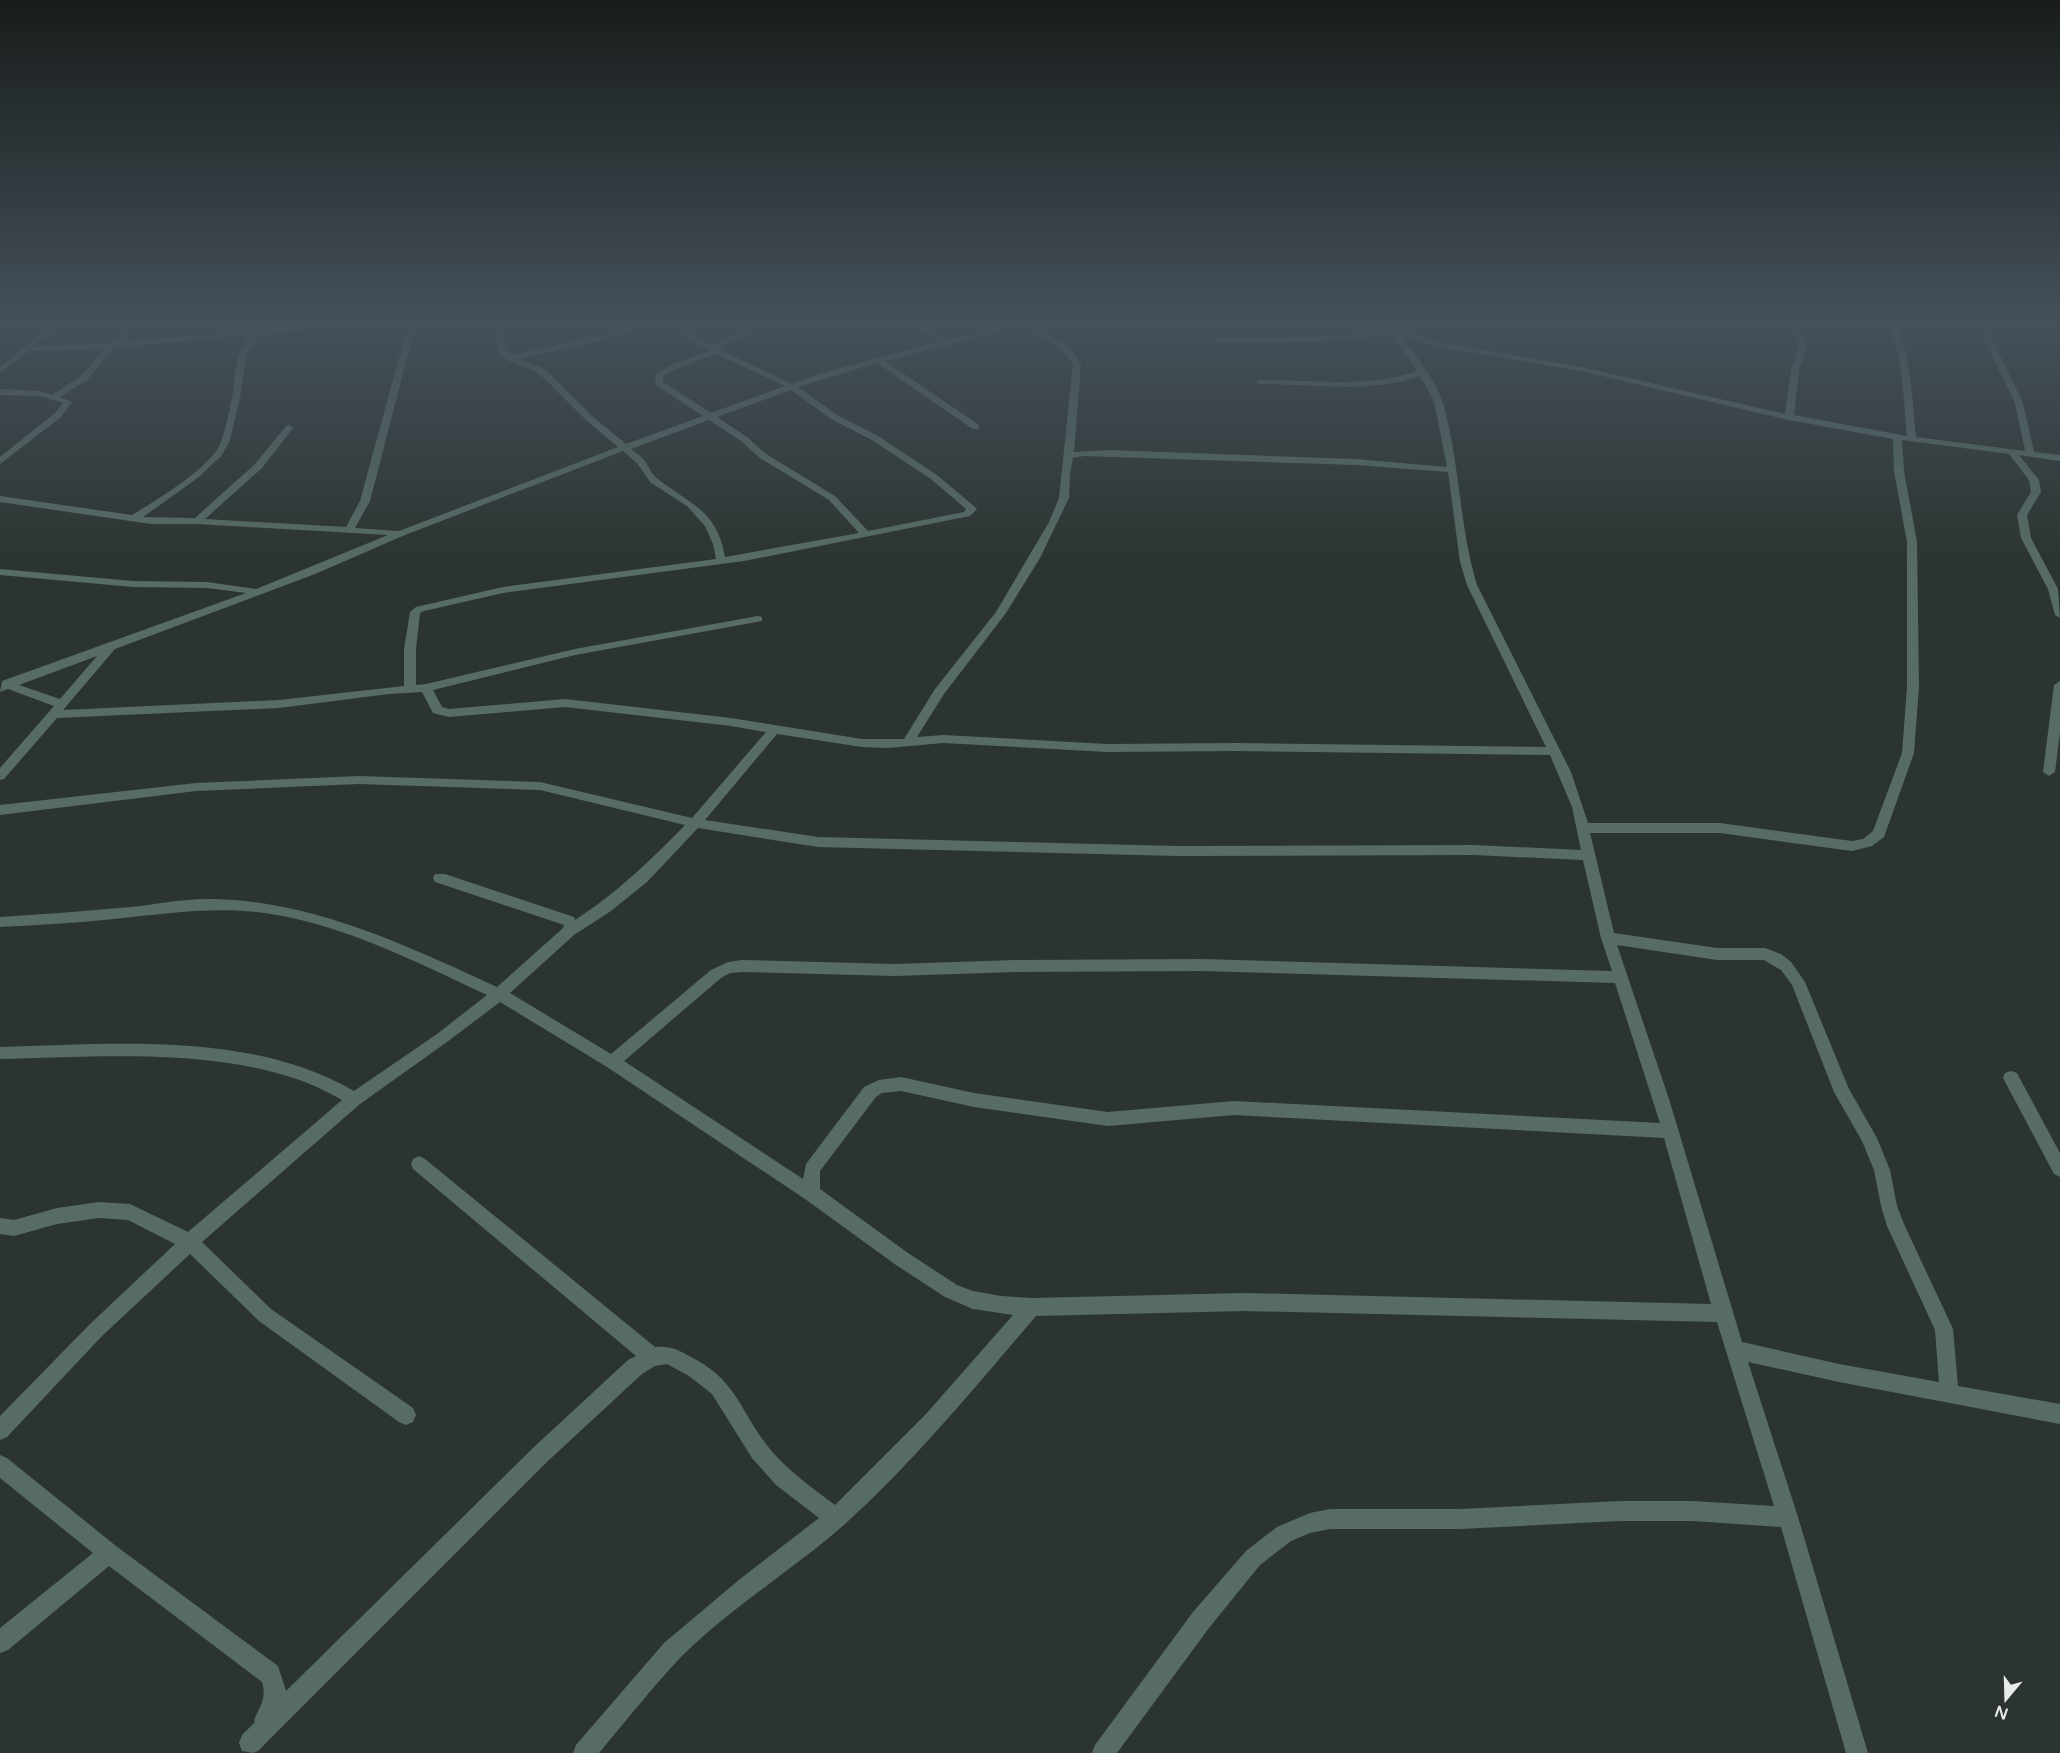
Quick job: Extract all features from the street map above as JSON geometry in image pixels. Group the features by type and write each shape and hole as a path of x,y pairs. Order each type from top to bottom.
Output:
{"street":[{"path":"0,461 65,408 68,402 65,401"},
{"path":"133,519 189,480 220,450 225,443 235,401"},
{"path":"348,530 365,501 390,401"},
{"path":"572,401 640,461 653,480 690,504 709,525 718,544 721,561"},
{"path":"686,401 744,439 763,456 832,498 865,533"},
{"path":"3,685 311,572 402,533 624,448 755,401"},
{"path":"410,689 410,649 415,612 420,609 503,590 721,561 940,520 967,514 972,509 934,477 875,438 834,417 812,401"},
{"path":"938,401 976,427"},
{"path":"908,742 939,692 1001,613 1054,522 1064,498 1074,401"},
{"path":"1438,401 1452,470 1468,574 1482,608 1565,772 1585,828 1608,938 1670,1131 1735,1350 1788,1517 1857,1753"},
{"path":"1719,401 1789,417 1897,437 2060,458"},
{"path":"1789,417 1791,401"},
{"path":"1907,401 1912,439"},
{"path":"2018,401 2030,454"},
{"path":"197,521 264,460 289,428"},
{"path":"1585,828 1720,828 1852,846 1867,843 1879,834 1908,753 1913,687 1912,542 1899,471 1897,437"},
{"path":"2012,452 2034,480 2036,492 2022,515 2026,538 2053,589 2060,615"},
{"path":"1069,456 1083,453 1108,453 1356,462 1452,470"},
{"path":"0,499 133,519 402,533"},
{"path":"0,572 133,584 207,585 257,590"},
{"path":"3,685 57,709 279,704 426,688 575,652 758,619"},
{"path":"0,776 112,645"},
{"path":"2049,772 2060,685"},
{"path":"426,688 437,710 449,713 565,703 731,722 862,742 949,739 1107,748 1238,747 1555,751"},
{"path":"0,1430 96,1330 190,1242 354,1099 499,994 570,931 624,894 695,823 771,735 770,729"},
{"path":"0,810 196,787 359,780 540,786 695,823 795,840 834,843 1178,851 1474,850 1589,855"},
{"path":"440,878 569,921 570,931"},
{"path":"0,922 84,917 211,904 265,908 314,919 394,946 499,994 612,1062 811,1193 951,1291 973,1299 1001,1305 1032,1306 1245,1302 1724,1313"},
{"path":"1608,938 1726,955 1765,954 1776,958 1786,966 1798,982 1842,1092 1869,1138 1882,1170 1896,1226 1944,1329 1949,1394"},
{"path":"612,1062 716,974 728,968 742,966 895,970 1015,966 1201,965 1621,977"},
{"path":"0,1053 179,1052 242,1060 274,1065 312,1076 354,1099"},
{"path":"2012,1078 2060,1169"},
{"path":"811,1193 812,1169 819,1156 870,1092 889,1085 901,1084 974,1100 1108,1119 1146,1118 1234,1108 1670,1131"},
{"path":"419,1164 651,1357"},
{"path":"0,1240 7,1227 57,1216 99,1210 130,1212 190,1242 265,1316 406,1415"},
{"path":"584,1753 672,1651 747,1586 836,1518 933,1421 1032,1306"},
{"path":"1735,1350 1839,1373 2060,1414"},
{"path":"245,1748 541,1454 635,1367 651,1357 668,1355 696,1369 719,1387 753,1442 783,1478 836,1518"},
{"path":"0,1465 109,1553 270,1674 276,1686 274,1706 245,1748"},
{"path":"1103,1753 1200,1620 1253,1558 1284,1534 1310,1523 1330,1519 1460,1519 1620,1511 1693,1511 1788,1517"},
{"path":"0,1642 109,1553"}]}
